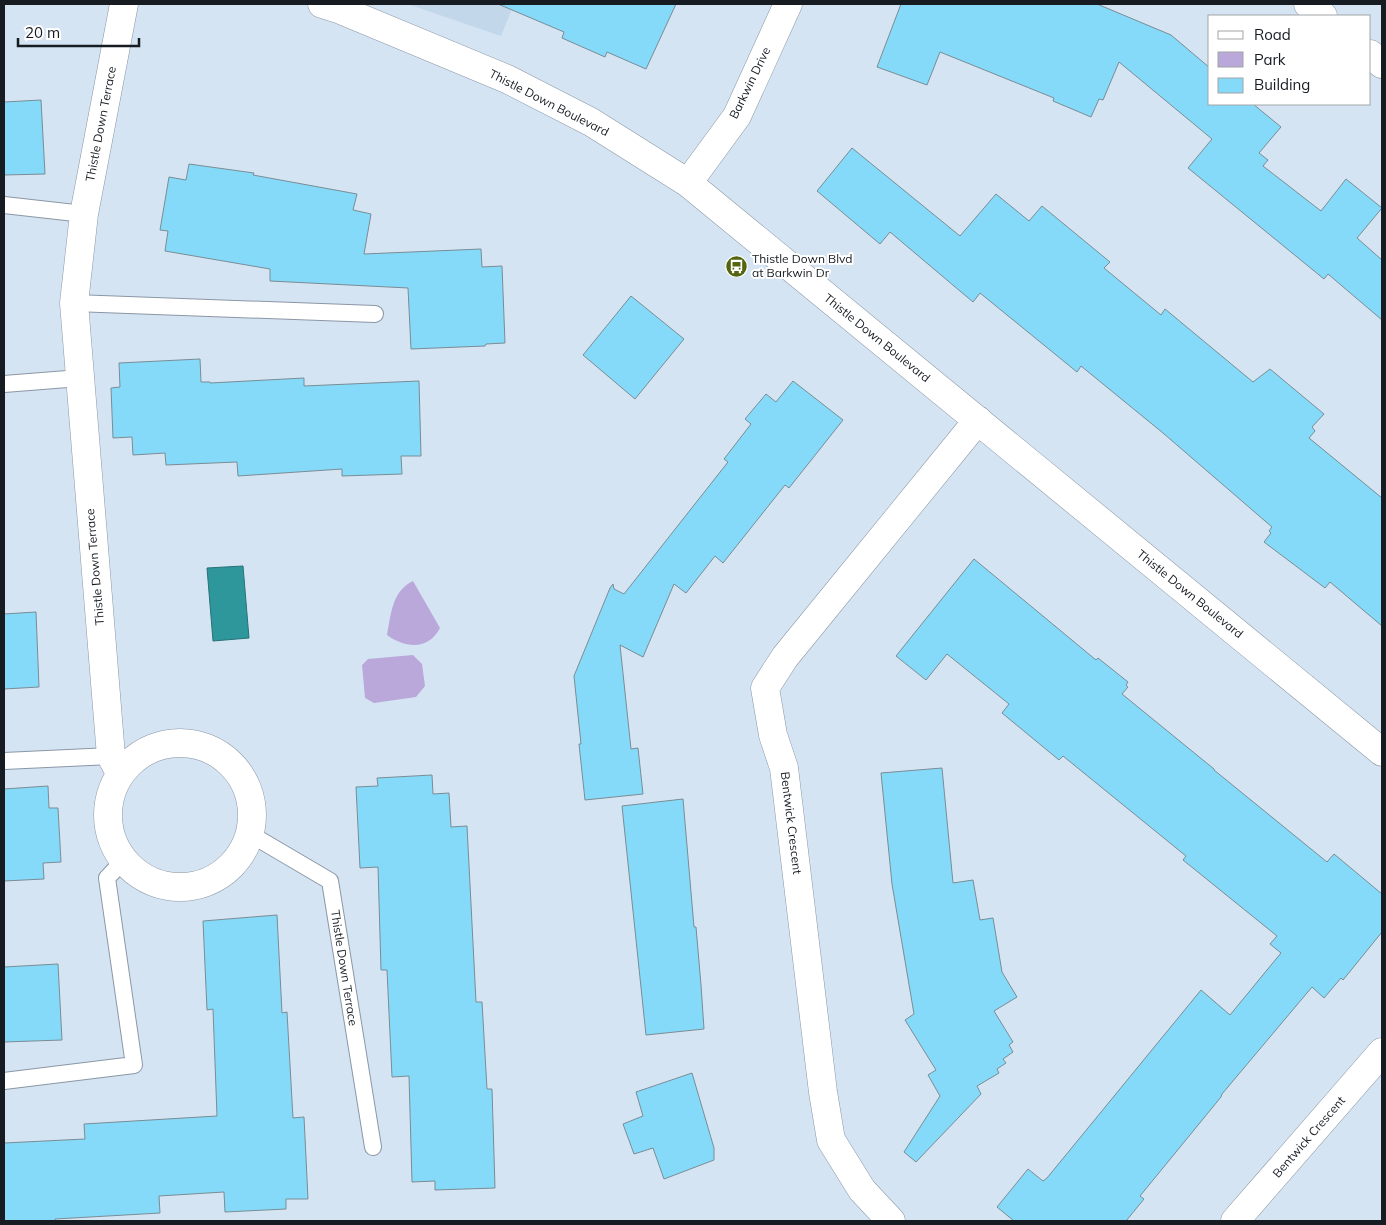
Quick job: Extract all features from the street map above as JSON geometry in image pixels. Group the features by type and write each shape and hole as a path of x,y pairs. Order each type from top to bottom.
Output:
{"street":[{"name":"Thistle Down Terrace","path":"115,764 74,304 84,214 124,4"},
{"name":"Thistle Down Boulevard","path":"322,4 507,78 591,122 688,183 1382,752"},
{"name":"Barkwin Drive","path":"688,183 737,116 788,4"},
{"path":"1308,4 1322,15"},
{"path":"1371,55 1382,64"},
{"name":"Bentwick Crescent","path":"891,1221 862,1190 831,1140 823,1092 784,768 773,735 765,688 785,657 978,420"},
{"path":"166,743 192,743 216,752 235,768 246,784 252,809 250,834 239,857 214,879 190,886 165,886 140,875 124,860 114,845 108,821 115,764 166,743"},
{"name":"Bentwick Crescent","path":"1236,1221 1382,1052"}],"lane":[{"path":"4,206 84,214"},
{"path":"74,304 376,314"},
{"path":"4,384 80,378"},
{"path":"4,761 115,764"},
{"name":"Thistle Down Terrace","path":"250,834 330,881 372,1147"},
{"path":"4,1081 134,1065 107,878 124,860"}],"shaded area":[{"path":"407,4 514,4 501,36"},
{"path":"243,566 249,638 213,641 207,568"}],"green space":[{"path":"413,581 440,628 429,641 423,644 409,645 387,635 391,611 397,597 406,585"},
{"path":"413,655 422,664 425,686 416,697 374,703 365,698 362,665 368,659"}],"building":[{"path":"498,4 676,4 646,69 607,52 605,57 562,38 564,32"},
{"path":"901,4 1097,4 1171,35 1208,66 1208,105 1254,105 1281,127 1259,153 1268,160 1263,166 1321,211 1346,179 1382,208 1357,238 1382,260 1382,320 1328,274 1324,279 1188,168 1212,139 1119,62 1103,100 1099,99 1091,117 1053,101 1054,98 940,52 927,85 877,67"},
{"path":"41,100 45,174 4,175 4,102"},
{"path":"852,148 960,236 996,194 1029,221 1042,206 1110,262 1104,268 1161,315 1165,309 1253,382 1270,369 1324,414 1312,427 1315,431 1309,438 1382,498 1382,626 1330,582 1325,588 1264,542 1271,533 1269,531 1272,527 1163,433 1081,366 1077,372 980,293 973,302 890,232 880,244 817,191"},
{"path":"189,164 254,173 253,175 357,194 353,210 371,214 364,254 481,249 482,267 502,266 505,343 486,344 485,346 411,349 408,288 270,281 270,269 165,251 168,231 160,230 169,177 186,180"},
{"path":"631,296 684,339 635,399 583,355"},
{"path":"200,359 201,382 210,383 304,378 304,386 419,381 421,456 401,456 402,474 342,476 342,469 238,476 237,462 166,465 165,453 133,455 132,437 113,438 111,388 120,387 119,363"},
{"path":"793,381 843,420 789,488 785,485 723,563 715,556 686,593 674,584 643,657 620,645 631,749 638,748 643,794 585,800 574,676 610,588 613,584 614,589 624,594 728,462 724,459 751,424 745,419 766,394 776,402"},
{"path":"974,559 1096,660 1098,658 1128,682 1126,685 1128,687 1122,694 1214,770 1327,862 1334,854 1382,894 1382,932 1343,980 1341,978 1324,998 1312,987 1140,1196 1144,1199 1126,1221 1014,1221 997,1207 1028,1169 1043,1181 1047,1178 1201,990 1230,1015 1281,953 1270,944 1277,936 1183,860 1186,856 1063,756 1059,760 1002,713 1009,704 947,654 926,680 896,656"},
{"path":"36,612 39,687 4,689 4,614"},
{"path":"942,768 953,883 973,880 980,920 993,918 1002,972 1017,997 994,1011 1013,1042 1009,1045 1013,1052 1003,1059 1006,1063 997,1069 999,1073 977,1086 981,1094 916,1162 904,1152 940,1096 928,1075 936,1070 905,1020 914,1014 892,884 881,773"},
{"path":"432,775 433,794 449,793 451,827 467,826 476,1002 482,1002 487,1089 492,1089 495,1188 435,1190 435,1181 412,1182 409,1076 392,1077 387,970 381,970 378,867 360,868 356,787 378,786 377,778"},
{"path":"48,786 49,808 58,808 61,862 43,863 44,879 4,881 4,789"},
{"path":"683,799 704,1029 646,1035 622,806"},
{"path":"277,915 282,1013 287,1012 293,1118 304,1117 308,1199 286,1199 286,1209 225,1212 224,1192 159,1196 160,1213 55,1219 55,1221 4,1221 4,1143 85,1139 84,1124 217,1116 213,1009 207,1010 203,921"},
{"path":"58,964 62,1040 4,1042 4,967"},
{"path":"692,1073 714,1148 714,1160 664,1179 653,1148 634,1154 623,1124 643,1116 636,1092"}],"place":[{"name":"Thistle Down Blvd at Barkwin Dr","path":"736,266"}]}
